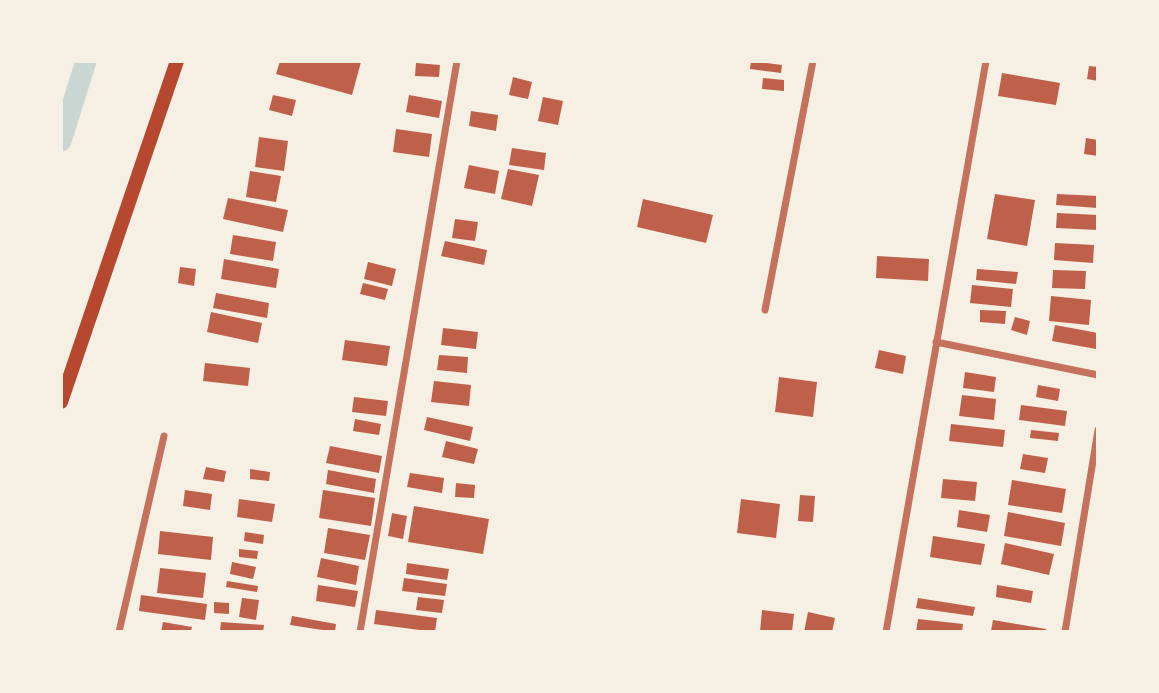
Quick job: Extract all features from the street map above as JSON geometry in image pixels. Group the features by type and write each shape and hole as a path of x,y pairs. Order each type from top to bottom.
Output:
{"main road":[{"path":"61,402 177,61"}],"street":[{"path":"360,632 457,61"},
{"path":"765,310 813,61"},
{"path":"886,632 986,61"},
{"path":"936,342 1098,375"},
{"path":"1065,632 1098,430"},
{"path":"119,632 164,436"}],"building":[{"path":"280,61 361,62 352,95 276,74"},
{"path":"751,61 782,65 781,73 750,69"},
{"path":"416,63 440,65 439,77 415,76"},
{"path":"1089,66 1098,67 1098,81 1087,79"},
{"path":"1002,73 1060,83 1056,105 998,96"},
{"path":"513,77 532,82 528,99 509,95"},
{"path":"763,78 784,80 784,91 762,89"},
{"path":"273,95 296,100 292,116 269,110"},
{"path":"409,95 442,101 439,118 406,112"},
{"path":"543,97 563,101 558,125 538,121"},
{"path":"471,111 498,115 496,131 469,126"},
{"path":"396,129 432,134 429,157 393,152"},
{"path":"259,137 288,141 284,171 255,167"},
{"path":"1086,138 1098,140 1098,156 1084,154"},
{"path":"512,148 546,153 544,170 509,165"},
{"path":"469,165 499,171 495,194 464,188"},
{"path":"508,169 539,175 532,206 501,199"},
{"path":"250,171 281,176 276,202 246,197"},
{"path":"995,194 1035,200 1027,246 987,239"},
{"path":"1057,194 1098,196 1098,208 1056,205"},
{"path":"228,198 288,210 283,232 223,219"},
{"path":"643,199 713,215 706,243 637,227"},
{"path":"1057,213 1098,215 1098,230 1056,228"},
{"path":"455,219 478,222 475,241 452,238"},
{"path":"233,235 276,242 273,261 230,254"},
{"path":"445,241 487,250 484,265 441,256"},
{"path":"1055,243 1094,245 1093,263 1054,260"},
{"path":"877,256 929,259 928,281 876,278"},
{"path":"224,259 279,269 276,288 221,279"},
{"path":"368,262 396,269 392,286 364,279"},
{"path":"180,267 196,269 194,286 178,283"},
{"path":"977,269 1018,272 1016,284 976,280"},
{"path":"1053,270 1086,271 1085,289 1052,288"},
{"path":"363,283 388,289 385,300 360,294"},
{"path":"972,285 1013,289 1011,307 970,303"},
{"path":"216,293 269,303 267,318 213,308"},
{"path":"1051,296 1091,300 1089,325 1049,321"},
{"path":"980,310 1006,311 1005,324 980,322"},
{"path":"211,312 262,323 258,343 207,332"},
{"path":"1015,317 1030,321 1027,335 1011,330"},
{"path":"1055,325 1098,333 1096,349 1052,341"},
{"path":"443,328 478,332 476,349 441,345"},
{"path":"345,340 390,346 387,366 342,360"},
{"path":"879,350 906,356 903,374 875,368"},
{"path":"439,355 468,357 467,373 437,370"},
{"path":"205,363 250,368 248,386 203,381"},
{"path":"965,372 996,377 994,392 963,388"},
{"path":"779,377 817,382 813,417 775,412"},
{"path":"434,381 471,385 469,406 431,402"},
{"path":"1038,385 1060,389 1058,401 1036,397"},
{"path":"962,395 996,399 994,420 959,416"},
{"path":"354,397 388,401 386,416 352,412"},
{"path":"1021,405 1067,411 1065,426 1019,420"},
{"path":"427,417 473,427 470,441 424,430"},
{"path":"355,419 381,424 379,435 353,431"},
{"path":"951,424 1005,430 1003,447 949,441"},
{"path":"1031,430 1059,433 1058,441 1030,438"},
{"path":"446,441 478,449 474,464 442,457"},
{"path":"330,446 382,456 379,473 326,463"},
{"path":"1023,454 1048,458 1045,473 1020,469"},
{"path":"206,467 226,471 224,482 203,479"},
{"path":"250,469 270,472 269,481 250,479"},
{"path":"328,470 376,479 374,493 326,484"},
{"path":"410,473 444,478 442,493 407,487"},
{"path":"943,479 977,482 975,501 941,498"},
{"path":"1012,480 1066,489 1062,513 1008,505"},
{"path":"456,483 475,485 474,498 455,497"},
{"path":"185,490 212,494 210,510 183,506"},
{"path":"323,490 375,498 371,526 319,518"},
{"path":"800,495 815,496 813,522 798,521"},
{"path":"239,499 275,504 272,522 237,517"},
{"path":"741,499 780,504 776,538 737,533"},
{"path":"414,506 489,519 483,554 408,542"},
{"path":"959,510 990,515 987,532 957,527"},
{"path":"1008,512 1065,523 1061,546 1004,536"},
{"path":"392,513 407,516 403,539 388,536"},
{"path":"328,528 370,535 365,560 324,553"},
{"path":"160,531 213,537 211,560 158,554"},
{"path":"245,532 264,535 263,544 244,541"},
{"path":"933,536 985,544 981,565 930,557"},
{"path":"1005,543 1054,554 1049,575 1001,564"},
{"path":"239,549 258,551 257,559 239,557"},
{"path":"321,558 359,566 356,585 317,577"},
{"path":"232,562 256,567 253,579 230,574"},
{"path":"407,563 449,569 447,580 406,574"},
{"path":"160,568 206,573 203,598 157,593"},
{"path":"404,578 447,584 445,596 402,591"},
{"path":"227,581 258,586 257,592 226,587"},
{"path":"318,585 358,591 355,607 316,601"},
{"path":"997,585 1033,591 1031,603 996,597"},
{"path":"141,595 207,604 205,620 139,611"},
{"path":"418,597 444,600 442,613 416,610"},
{"path":"242,598 259,600 256,620 239,617"},
{"path":"918,598 975,607 973,616 916,608"},
{"path":"214,602 229,603 229,614 214,613"},
{"path":"376,610 437,618 435,632 374,624"},
{"path":"762,610 794,614 792,632 760,632"},
{"path":"808,612 835,618 832,632 804,632"},
{"path":"292,616 336,624 335,632 290,625"},
{"path":"918,619 963,624 962,632 916,632"},
{"path":"993,620 1046,629 1046,632 991,631"},
{"path":"163,622 192,627 191,632 161,632"},
{"path":"221,622 264,625 263,632 220,632"}],"waterway":[{"path":"61,141 86,61"}]}
